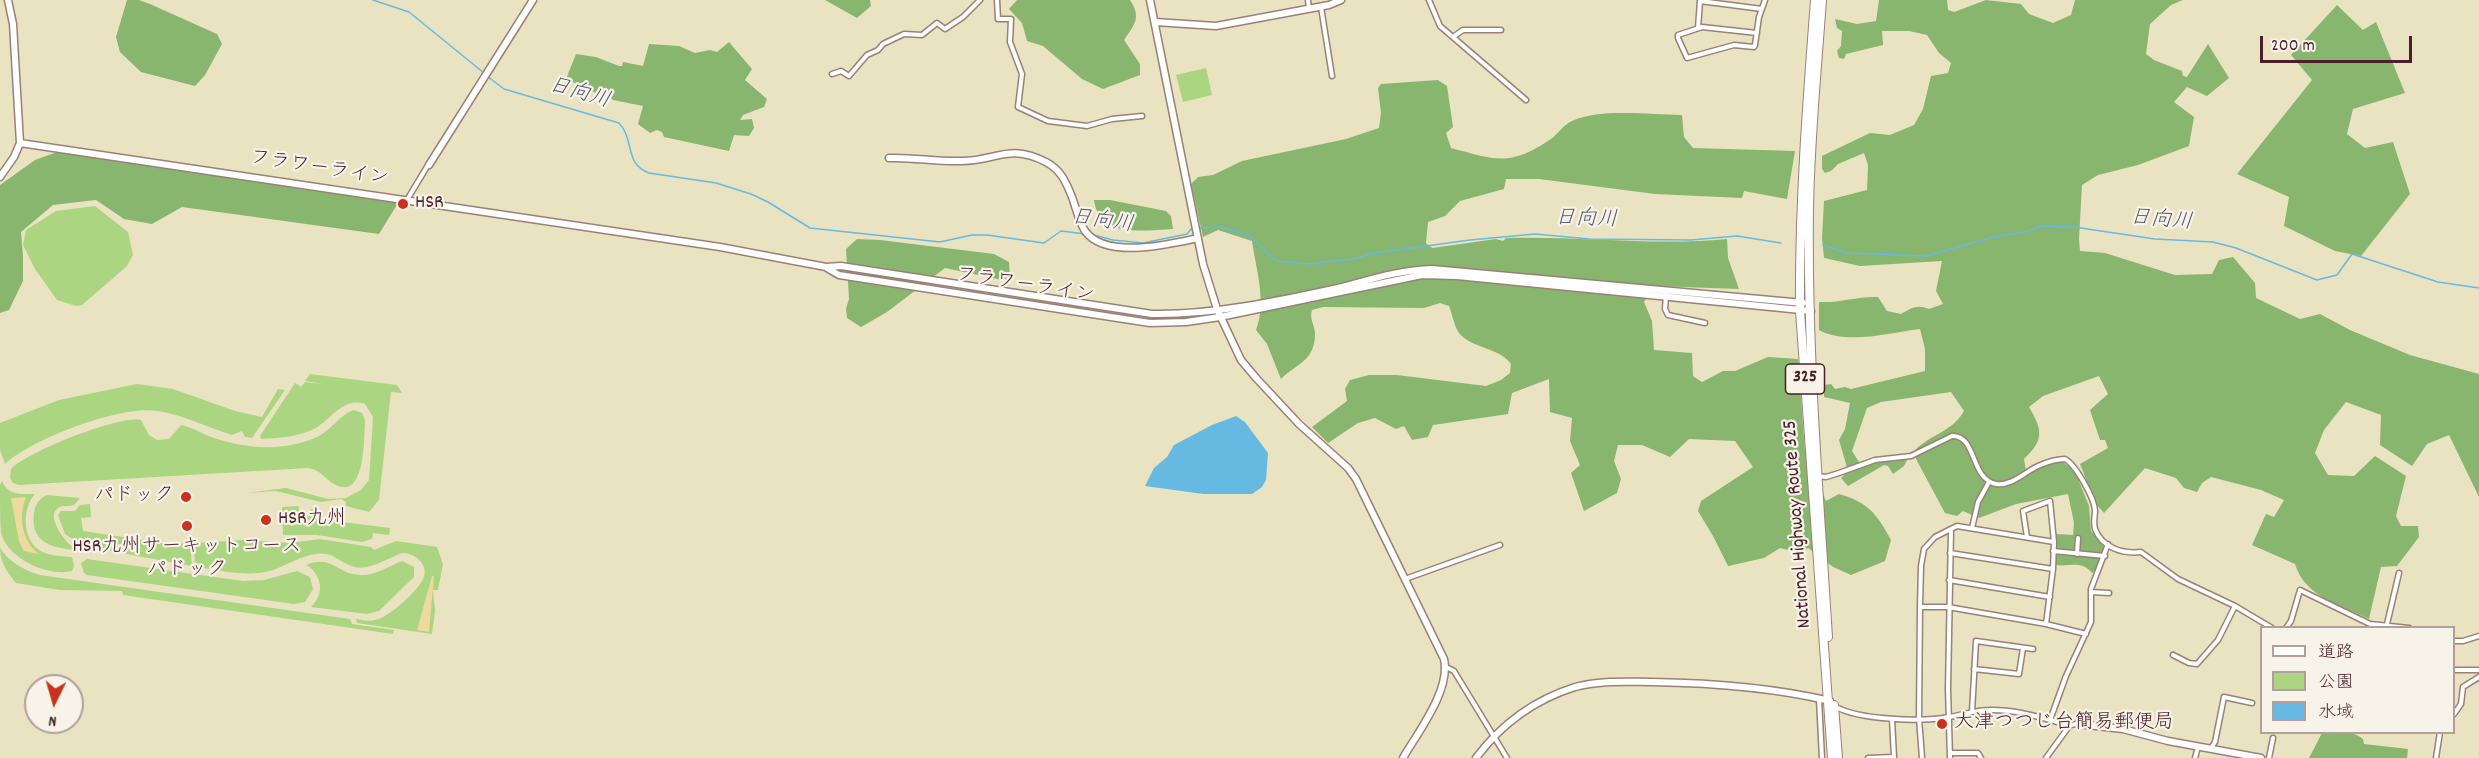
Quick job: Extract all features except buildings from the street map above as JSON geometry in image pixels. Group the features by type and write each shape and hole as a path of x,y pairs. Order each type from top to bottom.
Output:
{"highway":[{"name":"National Highway Route 325","path":"1815,0 1803,158 1800,307 1838,758"},
{"name":"National Highway Route 325","path":"1822,0 1810,157 1811,307 1813,399 1832,703 1832,758"}],"street":[{"path":"0,177 14,157 20,142 13,24 8,0"},
{"path":"407,200 533,0"},
{"path":"832,74 841,71 849,76 867,55 904,34 922,35 937,23 945,29 963,17 980,0"},
{"path":"997,0 998,19 1011,19 1010,42 1022,70 1018,107 1048,121 1087,126 1112,119 1142,116"},
{"path":"1150,0 1203,264 1220,317 1241,360 1299,424 1352,474 1441,650 1446,667 1443,684 1437,699 1403,758"},
{"path":"1308,0 1310,9"},
{"path":"1155,22 1216,26 1310,9 1341,0"},
{"path":"1429,0 1440,26 1526,100"},
{"path":"1757,33 1698,28 1678,36 1686,57 1734,45 1754,47 1766,0"},
{"path":"1698,28 1700,1 1762,9"},
{"path":"1320,6 1332,75"},
{"path":"1453,37 1463,30 1501,30"},
{"name":"フラワーライン","path":"20,142 720,247 826,267 841,266 1152,314 1184,314 1303,295 1397,272 1420,270 1466,272 1666,294"},
{"path":"889,158 962,161 980,160 1008,152 1028,155 1046,162 1061,173 1085,231 1092,239 1112,246 1150,248 1198,235"},
{"name":"フラワーライン","path":"826,267 839,274 1150,323 1186,322 1220,317 1422,275 1666,294"},
{"path":"1705,323 1668,315 1665,309 1666,294 1811,307"},
{"path":"1818,476 1833,475 1875,460 1911,456 1947,437 1956,435 1966,442 1981,475 1989,482 2007,484 2039,465 2058,459 2069,460 2095,508 2096,531 2108,544 2125,554 2141,552 2178,579 2235,606 2270,626"},
{"path":"1972,528 1977,502 1989,482"},
{"path":"2027,537 2023,511 2050,501 2054,551 2046,624"},
{"path":"1922,758 1919,718 1920,566 1924,549 1935,537 1957,526 2054,542"},
{"path":"1951,530 1948,607 1950,756 1978,753 1981,758"},
{"path":"2077,554 2078,537"},
{"path":"2050,720 2066,676 2091,622 2091,592 2108,544"},
{"path":"1404,579 1500,545"},
{"path":"2054,551 2105,556"},
{"path":"1950,553 2053,569"},
{"path":"2387,624 2399,573"},
{"path":"1949,580 2050,597"},
{"path":"2287,626 2291,621 2300,590 2370,624 2402,626"},
{"path":"2091,592 2109,593"},
{"path":"2173,654 2189,663 2197,664 2218,640 2235,606"},
{"path":"1920,607 1948,607 2046,624 2086,634"},
{"path":"2455,641 2479,636"},
{"path":"1972,712 1976,641 2033,649"},
{"path":"1974,669 2019,674 2023,648"},
{"path":"1446,667 1454,671 1507,758"},
{"path":"2455,670 2479,670"},
{"path":"2455,713 2461,704 2463,687 2479,677"},
{"path":"1476,758 1514,717 1535,704 1592,683 1715,683 1819,699 1854,714 1892,719 1948,718 1990,710 2014,712 2070,724 2123,729 2198,747 2261,758"},
{"path":"2210,749 2215,742 2224,698 2252,703"},
{"path":"1819,699 1821,758"},
{"path":"1868,758 1894,758 1892,719"},
{"path":"2046,758 2070,724"},
{"path":"2436,758 2440,734"},
{"path":"2269,758 2273,738"},
{"path":"2195,758 2198,747"}],"green space":[{"path":"127,0 139,0 150,4 217,34 222,44 205,75 195,86 141,72 120,52 116,37"},
{"path":"825,0 870,0 871,6 857,18"},
{"path":"1017,0 1130,0 1136,17 1124,40 1140,64 1140,75 1103,89 1082,79 1043,46 1027,41 1022,23 1009,9"},
{"path":"1879,0 1947,0 1948,10 1954,12 1986,0 2021,4 2029,14 2053,23 2071,15 2075,0 2183,0 2171,5 2150,24 2146,54 2154,60 2182,71 2183,76 2187,77 2208,44 2229,78 2207,96 2187,87 2174,102 2194,117 2189,146 2138,165 2098,175 2082,185 2080,251 2105,253 2175,275 2212,274 2219,260 2233,257 2255,283 2256,298 2300,319 2320,314 2350,330 2410,355 2479,374 2479,497 2449,435 2427,444 2412,466 2380,445 2381,415 2346,402 2324,430 2315,453 2328,475 2354,476 2375,456 2406,476 2396,516 2401,526 2418,526 2419,537 2397,566 2381,567 2369,619 2315,592 2307,585 2295,564 2252,545 2266,514 2274,517 2284,500 2261,490 2211,477 2202,483 2197,492 2184,488 2176,478 2145,468 2104,513 2096,504 2080,464 2108,448 2105,440 2100,440 2090,410 2108,394 2099,376 2043,396 2029,407 2037,423 2039,435 2035,446 2024,459 2026,471 2062,461 2075,471 2089,506 2091,531 2104,547 2099,567 2092,573 2079,565 2056,565 2056,534 2073,535 2074,523 2068,494 2016,504 1979,518 1963,511 1957,516 1945,513 1916,459 1916,449 1948,428 1964,411 1951,392 1881,402 1867,408 1852,451 1859,462 1908,458 1904,466 1893,474 1888,466 1884,465 1848,486 1841,478 1848,471 1839,440 1845,429 1850,403 1824,397 1824,385 1831,384 1835,389 1845,387 1851,389 1925,371 1925,349 1920,329 1855,337 1842,337 1819,330 1819,302 1878,297 1887,311 1901,314 1914,307 1929,309 1943,304 1936,291 1942,261 1860,266 1824,258 1822,238 1824,201 1867,190 1868,165 1864,153 1838,164 1825,173 1822,169 1822,156 1870,133 1890,135 1914,125 1923,109 1931,76 1948,73 1951,63 1939,53 1927,35 1909,31 1882,31 1883,45 1846,54 1844,59 1839,58 1837,51 1841,46 1842,31 1837,28 1835,19 1857,24 1876,21"},
{"path":"2337,5 2363,30 2376,22 2405,93 2353,109 2347,134 2365,148 2393,142 2410,194 2361,256 2335,251 2284,226 2289,197 2237,174 2312,80 2291,55"},
{"path":"729,42 752,69 745,80 767,99 764,107 743,115 740,120 752,119 754,128 749,136 734,135 729,151 664,137 662,132 657,130 650,133 638,124 643,106 613,100 566,79 576,54 596,57 619,66 622,66 623,62 643,66 649,44 679,46 695,53 710,50 717,52"},
{"path":"1206,68 1212,95 1183,102 1176,75"},
{"path":"1438,80 1447,86 1453,127 1446,133 1451,148 1480,156 1502,158 1524,154 1551,139 1572,121 1611,113 1682,115 1684,137 1693,148 1795,151 1787,199 1744,191 1742,198 1655,194 1539,179 1506,179 1504,189 1460,201 1445,216 1428,222 1426,243 1432,248 1496,239 1503,241 1506,238 1672,242 1727,239 1728,258 1739,289 1653,286 1644,302 1652,321 1654,350 1692,353 1693,376 1702,382 1723,371 1735,371 1768,357 1798,359 1805,451 1826,501 1839,494 1871,510 1891,540 1885,561 1851,575 1833,567 1808,548 1800,553 1780,548 1764,558 1728,566 1698,511 1701,501 1753,467 1735,441 1689,439 1670,457 1642,445 1618,445 1614,461 1621,479 1617,493 1584,511 1571,473 1580,465 1570,441 1572,418 1550,412 1549,379 1512,393 1508,414 1433,425 1428,437 1412,440 1404,426 1396,429 1375,418 1358,423 1328,443 1312,427 1347,401 1345,389 1350,380 1369,375 1397,375 1486,386 1501,380 1510,373 1511,364 1500,354 1464,338 1457,330 1449,306 1440,303 1424,308 1323,307 1312,310 1311,317 1315,334 1312,350 1304,361 1281,379 1267,344 1256,330 1261,297 1252,241 1218,230 1203,237 1191,184 1198,177 1213,175 1242,161 1346,139 1379,128 1381,113 1378,88 1381,84"},
{"path":"60,151 398,203 379,234 182,207 152,224 124,219 96,200 53,205 21,232 23,281 9,310 0,313 0,185 35,160"},
{"path":"1094,200 1110,200 1166,211 1171,216 1173,229 1137,231 1114,227 1098,212"},
{"path":"95,206 128,232 133,255 127,266 82,305 76,306 57,300 35,269 23,245 26,230 56,211"},
{"path":"857,239 994,254 1009,262 1010,277 1002,280 945,268 887,312 861,327 847,318 846,309 849,299 846,249"},
{"path":"310,374 397,385 402,393 391,392 379,500 369,512 346,506 346,502 341,499 321,502 276,491 246,493 286,488 328,499 346,498 361,490 369,480 373,417 365,404 357,402 343,406 312,430 287,437 261,439 260,436 295,383 301,387 305,382 323,384 305,381"},
{"path":"137,384 173,389 235,411 262,417 278,389 285,390 252,438 245,437 242,431 232,435 177,415 158,411 122,413 55,435 35,444 5,464 0,450 0,423 59,400"},
{"path":"354,410 362,413 365,420 363,452 358,475 353,483 346,487 336,485 317,471 308,468 19,485 13,483 10,478 11,469 35,453 74,436 114,423 141,420 149,435 157,440 169,439 181,425 237,444 278,447 317,437"},
{"path":"2,481 11,492 35,494 26,515 29,538 33,545 43,552 72,557 74,566 72,571 52,571 30,564 12,551 5,542 1,533 0,485"},
{"path":"47,495 80,498 74,505 58,508 54,519 62,535 73,547 92,552 60,548 43,541 37,535 34,525 35,510 38,502"},
{"path":"90,504 91,517 81,518 83,531 169,544 190,543 192,566 83,546 65,534 58,515 61,511 75,511 80,505"},
{"path":"299,506 299,514 309,516 311,509 317,511 318,519 390,528 389,535 373,533 372,539 362,542 317,535 283,535 282,507"},
{"path":"320,539 371,547 374,550 396,541 437,547 443,564 438,590 433,590 435,611 432,634 357,623 356,619 373,621 387,615 419,586 425,570 421,561 412,555 402,553 372,566 360,568 327,554 316,554 273,570 254,573 234,573 195,567 194,543 243,540 290,543"},
{"path":"0,548 17,565 40,575 350,619 352,624 394,630 393,634 123,595 122,591 60,590 16,583 5,567"},
{"path":"87,559 243,581 264,580 297,571 310,577 313,589 305,602 294,604 87,575 81,563"},
{"path":"402,561 414,567 414,577 379,611 367,614 311,607 318,596 320,584 316,574 306,565 315,562 329,563 346,572 366,575"},
{"path":"2321,734 2352,734 2363,739 2364,744 2408,749 2407,758 2309,758"}],"sand":[{"path":"26,497 22,513 23,528 33,549 39,554 24,551 19,541 11,498"},
{"path":"432,576 434,576 429,632 417,630"}],"water":[{"path":"1236,416 1245,422 1268,453 1266,480 1262,487 1252,494 1203,494 1145,486 1154,468 1167,457 1174,445 1212,425"}],"waterway":[{"name":"日向川","path":"373,0 409,12 484,73"},
{"name":"日向川","path":"487,76 504,89 619,123 627,137 636,164 649,173 716,183 751,194 810,228 940,242 972,235 987,235 1044,243 1061,231 1086,234"},
{"name":"日向川","path":"1823,245 1847,253 1926,256 1994,237 2029,231 2039,226 2074,227 2155,239 2213,242 2236,248 2317,280 2337,275 2352,254 2438,282 2479,288"},
{"name":"日向川","path":"1199,228 1220,227 1249,235 1276,261 1309,264 1470,240 1535,234 1590,239 1691,240 1737,236 1781,243"},
{"name":"日向川","path":"1090,234 1113,240 1143,243 1187,234 1194,228"}],"place":[{"name":"HSR","path":"403,204"},
{"name":"パドック","path":"186,497"},
{"name":"HSR九州","path":"266,520"},
{"name":"HSR九州サーキットコース パドック","path":"187,526"},
{"name":"大津つつじ台簡易郵便局","path":"1942,724"}]}
